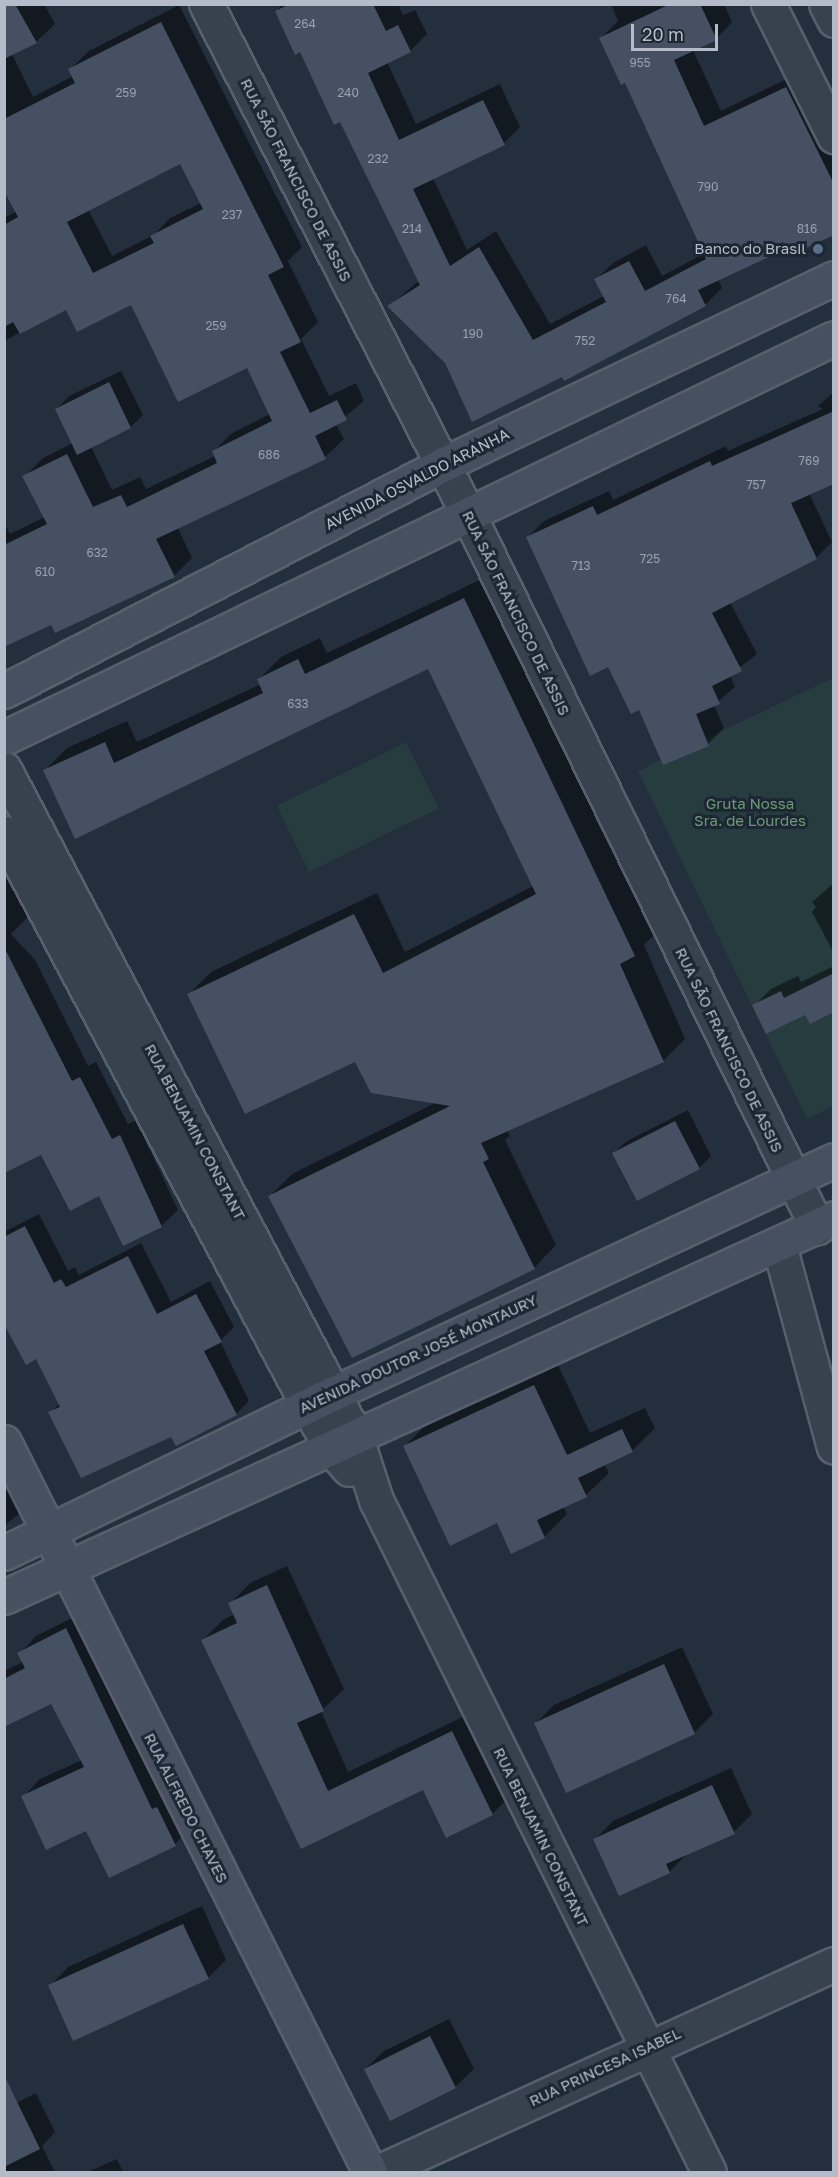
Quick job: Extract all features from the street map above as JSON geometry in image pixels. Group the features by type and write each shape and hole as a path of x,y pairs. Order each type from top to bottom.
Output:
{"street":[{"name":"RUA SÃO FRANCISCO DE ASSIS","path":"206,4 469,516 792,1180 825,1223"},
{"path":"768,4 834,136"},
{"path":"826,4 834,20"},
{"name":"AVENIDA OSVALDO ARANHA","path":"4,691 442,465 834,278"},
{"path":"4,738 469,516 834,338"},
{"name":"RUA BENJAMIN CONSTANT","path":"4,769 320,1399 376,1500 645,2048 709,2172"},
{"name":"RUA BENJAMIN CONSTANT","path":"4,832 320,1399"},
{"name":"AVENIDA DOUTOR JOSÉ MONTAURY","path":"4,1553 320,1399 834,1160"},
{"path":"4,1597 65,1567 825,1223"},
{"path":"779,1245 834,1447"},
{"name":"RUA ALFREDO CHAVES","path":"4,1442 370,2172"},
{"name":"RUA PRINCESA ISABEL","path":"378,2172 645,2048 834,1964"}],"green space":[{"name":"Gruta Nossa Sra. de Lourdes","path":"833,678 833,1106 807,1119 638,771"},
{"path":"406,742 439,808 309,872 277,806"}],"building":[{"path":"4,4 15,4 37,43 4,59"},
{"path":"290,4 373,4 386,31 398,25 411,52 368,73 399,140 483,100 505,145 413,189 450,266 479,247 533,340 606,302 594,279 629,261 645,291 706,259 625,83 621,85 599,38 670,4 700,4 717,40 674,60 704,126 786,87 834,184 834,235 793,254 790,247 698,290 706,306 564,381 562,377 472,422 445,363 387,306 420,285 340,122 334,125 300,52 295,55 275,11"},
{"path":"161,22 284,267 268,275 301,342 280,352 310,413 337,400 347,420 315,436 326,459 156,539 175,577 55,633 51,625 4,647 4,545 47,524 22,476 67,454 93,507 121,495 127,507 217,463 212,451 272,421 247,368 178,402 131,305 77,332 66,310 20,334 13,322 4,327 4,225 18,217 4,191 4,119 75,83 68,69","holes":["180,164 203,209 150,236 154,243 93,273 67,222"]},
{"path":"109,382 131,428 77,455 55,409"},
{"path":"834,411 834,484 791,503 817,559 712,613 742,671 712,686 720,704 696,714 709,746 663,765 639,710 631,714 608,667 590,676 526,537 593,506 597,515 710,461 712,466"},
{"path":"464,598 635,956 620,964 664,1062 481,1143 489,1159 483,1162 535,1269 352,1358 268,1196 450,1106 371,1093 355,1062 245,1114 187,994 354,914 383,973 536,894 428,669 75,839 43,770 105,742 114,763 263,693 257,679 298,659 305,674"},
{"path":"4,947 72,1081 80,1077 112,1139 120,1135 162,1227 123,1246 99,1196 70,1211 41,1155 4,1173"},
{"path":"834,973 834,1012 810,1024 805,1015 766,1034 752,1005 781,991 784,998"},
{"path":"675,1121 700,1169 637,1201 612,1153"},
{"path":"25,1226 54,1283 61,1279 66,1287 128,1256 157,1314 196,1294 222,1342 204,1351 237,1415 176,1446 171,1437 81,1478 48,1412 60,1407 36,1359 26,1365 4,1324 4,1237"},
{"path":"534,1385 567,1455 622,1429 633,1452 578,1478 587,1497 537,1520 545,1538 511,1554 497,1523 450,1546 403,1446"},
{"path":"267,1585 324,1711 297,1723 328,1791 452,1731 493,1815 446,1838 423,1790 301,1849 201,1640 237,1623 228,1603"},
{"path":"66,1628 152,1809 157,1807 176,1846 109,1878 86,1831 46,1850 21,1796 84,1767 51,1704 4,1727 4,1679 25,1668 17,1653"},
{"path":"664,1664 695,1734 566,1793 534,1723"},
{"path":"712,1785 735,1834 666,1864 670,1873 619,1896 593,1839"},
{"path":"183,1924 209,1979 73,2041 48,1985"},
{"path":"430,2036 456,2088 390,2121 364,2069"},
{"path":"4,2075 40,2149 4,2167"}],"place":[{"name":"Banco do Brasil","path":"818,249"}]}
